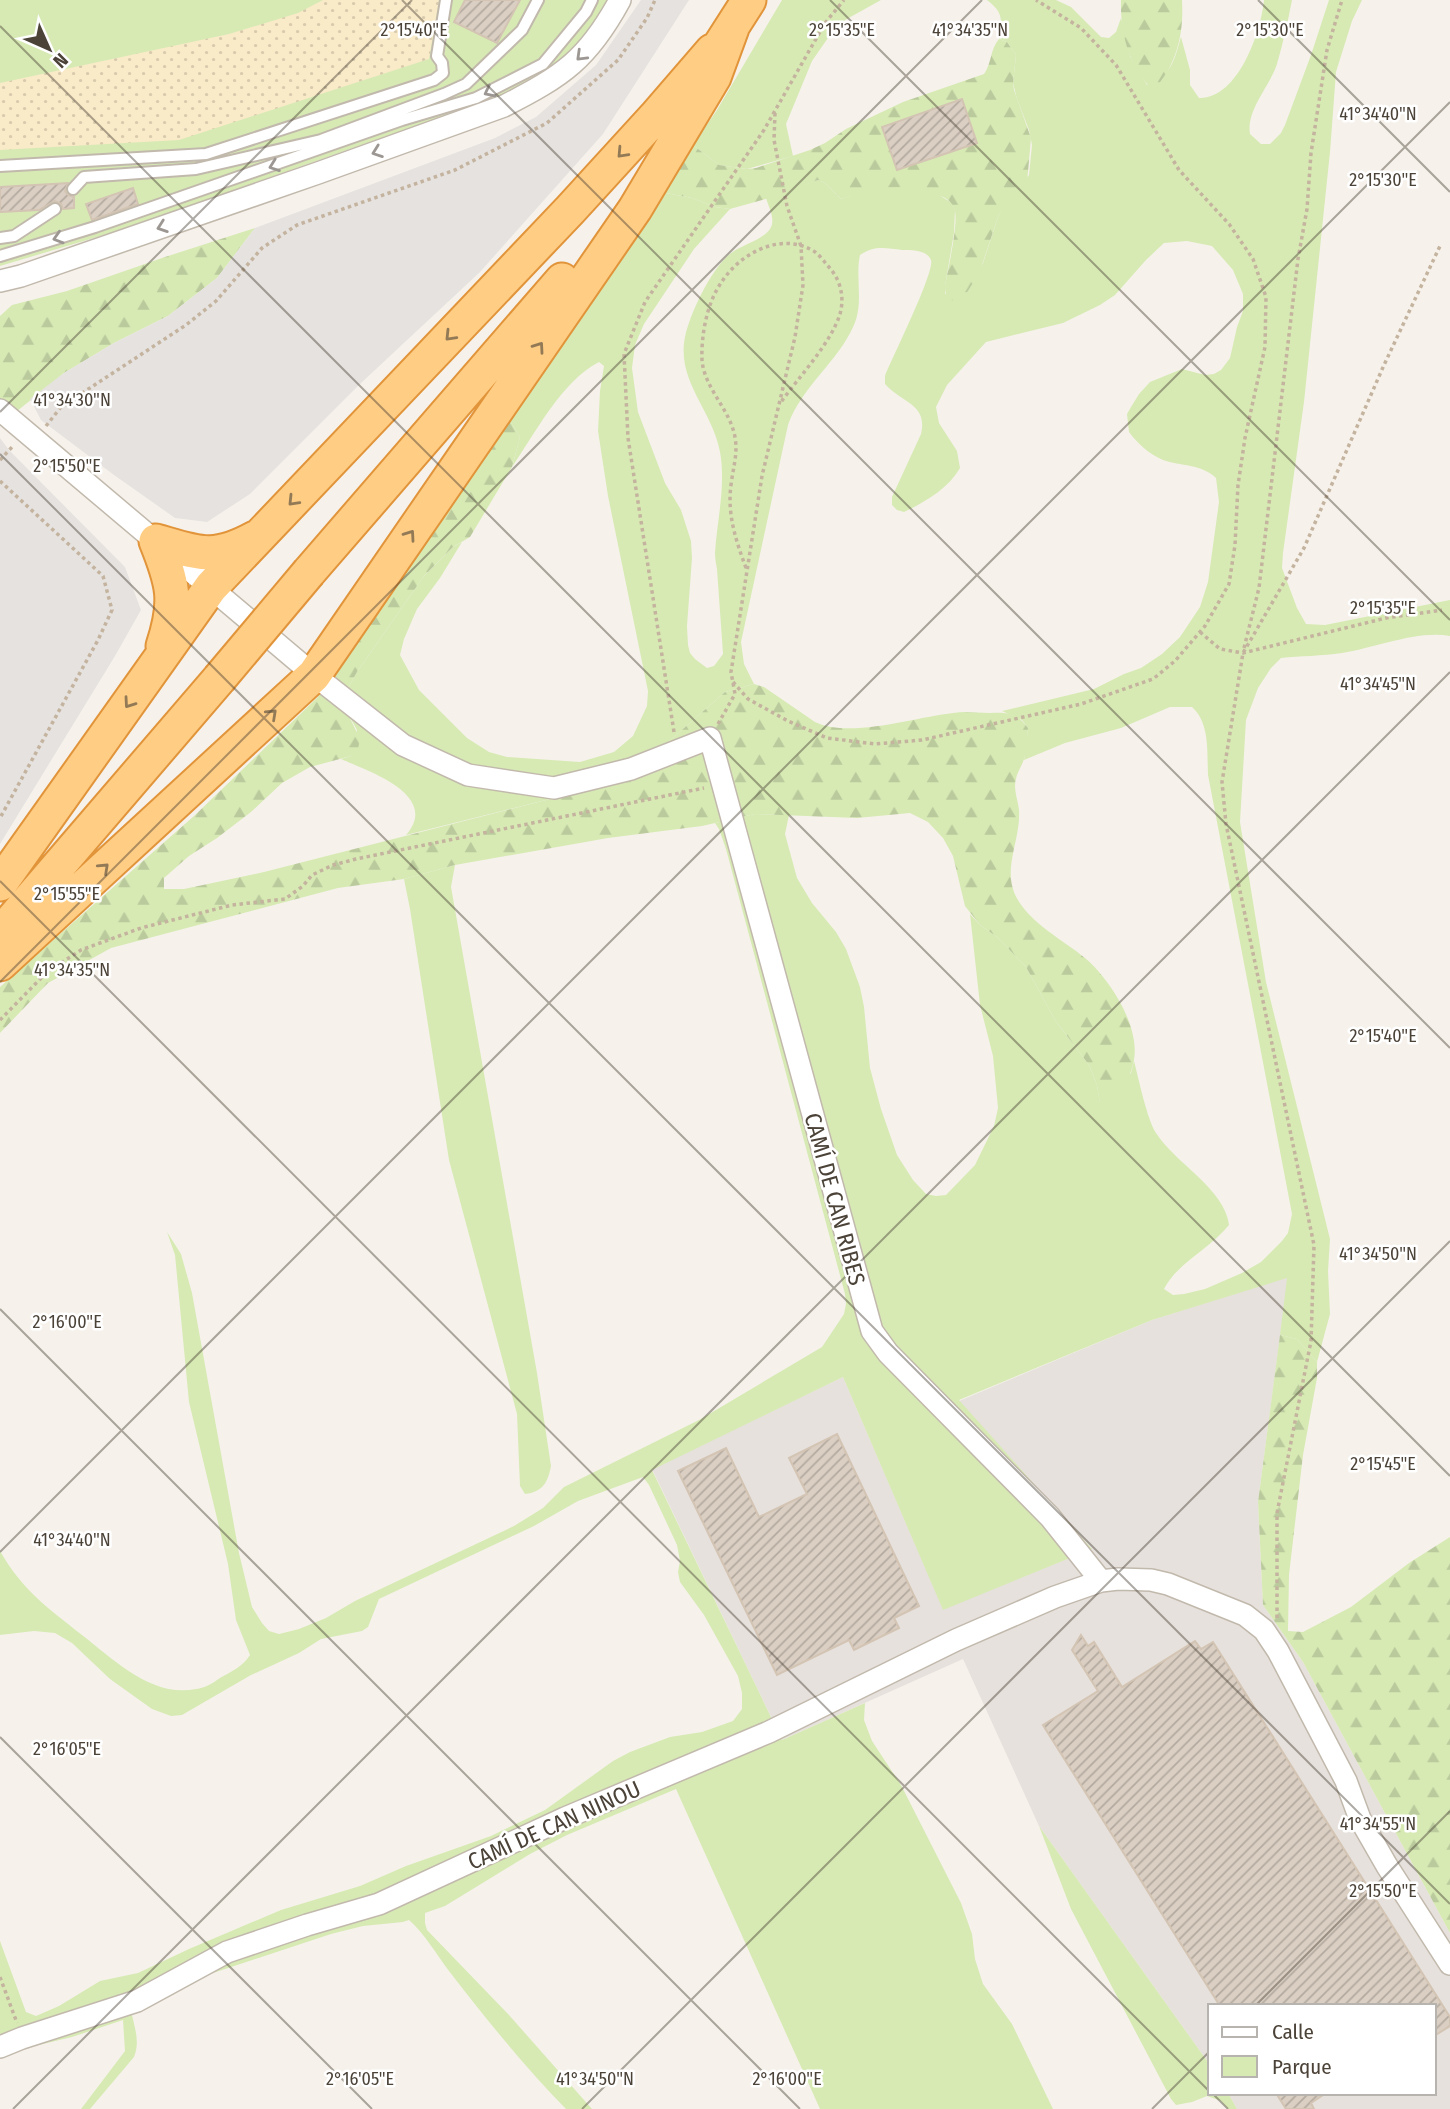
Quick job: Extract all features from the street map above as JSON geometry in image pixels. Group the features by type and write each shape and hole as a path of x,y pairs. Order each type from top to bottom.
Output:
{"highway":[{"path":"0,934 554,290 626,193 749,0"},
{"path":"0,884 211,587 579,200 732,28"},
{"path":"0,964 314,675 635,209 714,77 732,28"},
{"path":"156,541 200,553 220,552 260,536"},
{"path":"156,541 168,570 173,597 169,628 158,662"}],"street":[{"path":"0,281 256,195 504,106 564,72 589,49 620,0"},
{"path":"0,410 314,675 402,745 468,775 554,788 631,769 710,738"},
{"name":"CAMÍ DE CAN RIBES","path":"710,738 872,1331 888,1353 1050,1517 1101,1581"},
{"name":"CAMÍ DE CAN NINOU","path":"0,2047 136,2001 227,1952 307,1925 379,1905 565,1818 769,1732 957,1640 1055,1597 1101,1581 1134,1579 1168,1584 1245,1615 1264,1630 1278,1651 1346,1781 1360,1819 1450,1964"}],"lane":[{"path":"0,166 206,153 434,80 443,73 437,56 446,0"},
{"path":"73,189 84,177 196,169 321,140 444,94 466,84 522,30 538,0"},
{"path":"0,256 147,209 402,120 477,98 543,64 586,12 592,0"},
{"path":"0,238 14,236 55,209"}],"path":[{"path":"47,424 61,407 196,317 216,301 262,248 297,225 455,170 547,123 618,60 647,18 655,0"},
{"path":"677,751 628,438 624,354 645,302 764,130 825,23 844,0"},
{"path":"733,682 748,699 827,738 876,744 922,740 1081,704 1153,680 1175,661 1200,632 1229,584 1245,438 1265,347 1266,297 1253,259 1229,224 1179,170 1116,65 1081,28 1036,0"},
{"path":"1278,1651 1277,1513 1311,1341 1314,1245 1226,824 1222,782 1243,653 1259,588 1298,259 1307,209 1311,153 1328,50 1342,0"},
{"path":"710,738 735,694 732,672 762,476 795,337 803,285 801,246 787,206 774,139 776,110"},
{"path":"747,569 730,515 731,486 737,456 735,436 702,363 703,340 709,310 720,283 745,256 766,246 789,243 813,250 832,270 842,290 840,313 826,341 779,406"},
{"path":"1243,653 1304,548 1384,365 1440,246"},
{"path":"0,460 9,450"},
{"path":"0,481 103,576 112,610 0,818"},
{"path":"1200,632 1220,649 1243,653 1386,618 1442,610"},
{"path":"0,1020 47,972 81,950 154,925 232,905 285,899 303,886 312,875 333,865 723,784"},
{"path":"0,1977 16,2020"}],"shaded area":[{"path":"641,0 689,0 603,134 480,272 360,384 250,494 207,522 175,518 41,420 30,399 64,373 114,343 168,316 217,278 255,228 495,138 536,117 596,65"},
{"path":"0,438 125,567 141,610 0,844"},
{"path":"1288,1277 1258,1502 1263,1605 1303,1662 1450,1933 1450,2109 1237,2109 1229,2095 1436,2095 1436,2004 1208,2004 1208,2062 1039,1826 963,1659 782,1740 652,1469 843,1377 943,1609 1092,1549 959,1401 1152,1320"}],"green space":[{"path":"0,0 607,0 591,27 561,64 483,105 401,131 124,229 0,266"},
{"path":"782,0 881,0 845,20 830,35 812,61 786,124 793,156 747,169 719,165 693,145 717,110"},
{"path":"987,0 1056,0 1071,7 1101,37 1109,38 1116,32 1121,18 1130,56 1147,85 1171,66 1181,37 1190,70 1190,85 1199,98 1213,95 1225,88 1236,76 1258,29 1264,0 1292,0 1277,64 1255,107 1250,125 1250,134 1261,144 1270,144 1285,125 1329,0 1362,0 1352,21 1336,72 1304,402 1282,568 1306,624 1325,625 1450,600 1450,636 1424,635 1355,651 1281,658 1258,688 1246,720 1240,822 1266,982 1330,1239 1330,1314 1317,1362 1297,1339 1280,1335 1287,1278 1152,1320 959,1400 1092,1549 943,1610 843,1377 652,1470 782,1740 865,1703 864,1720 872,1741 901,1785 961,1903 972,1934 975,1959 983,1984 1012,2024 1053,2109 820,2109 676,1789 567,1835 530,1854 445,1906 425,1913 427,1930 509,2015 592,2109 566,2109 506,2042 409,1920 363,1926 331,1934 207,1975 132,2015 137,2041 134,2057 90,2109 81,2109 125,2051 123,2020 0,2058 0,1941 26,2012 36,2016 59,2006 100,1981 138,1973 281,1910 360,1886 406,1866 491,1836 545,1810 613,1761 630,1752 670,1737 702,1732 733,1721 742,1709 738,1676 704,1615 680,1582 677,1545 643,1477 578,1501 534,1526 379,1599 368,1627 362,1631 321,1639 182,1715 171,1716 152,1709 110,1679 72,1643 55,1633 34,1631 0,1635 0,1551 27,1588 47,1607 134,1675 149,1682 180,1690 199,1688 244,1663 250,1655 236,1620 228,1564 189,1402 175,1255 167,1232 181,1254 192,1293 239,1553 252,1607 269,1631 279,1634 326,1618 355,1601 514,1526 543,1508 564,1487 699,1420 822,1347 844,1314 845,1294 726,849 715,823 755,814 789,815 785,834 797,878 846,949 860,987 870,1068 897,1155 926,1194 946,1195 975,1165 994,1126 998,1108 993,1056 980,1005 970,914 1026,967 1055,1020 1089,1065 1097,1085 1100,1103 1131,1073 1134,1061 1146,1109 1156,1133 1219,1200 1229,1225 1177,1271 1164,1289 1173,1295 1184,1294 1205,1289 1242,1273 1261,1262 1288,1233 1292,1214 1208,775 1202,721 1192,707 1170,707 1121,728 1065,743 1024,760 1028,728 1022,720 1002,711 1094,689 1141,668 1162,654 1180,637 1200,607 1208,582 1219,502 1216,478 1204,470 1163,460 1148,452 1129,432 1127,414 1150,382 1182,369 1205,375 1214,374 1221,370 1230,358 1243,311 1243,294 1233,270 1212,246 1187,241 1164,243 1115,295 1100,305 1063,323 986,342 947,385 936,407 939,423 957,451 960,468 943,489 904,512 892,505 892,497 921,434 921,416 912,405 885,384 885,376 920,297 931,260 923,252 915,251 880,248 865,252 860,255 859,299 854,325 839,351 802,398 788,425 741,642 744,664 754,684 725,692 659,750 602,770 554,798 406,835 414,821 414,808 408,797 397,786 383,778 341,759 351,756 357,730 347,712 347,690 357,672 424,576 453,547 462,542 417,609 404,639 400,655 419,690 467,738 489,752 507,757 580,762 614,752 633,736 647,706 648,691 608,496 598,431 604,366 599,362 585,371 561,395 512,467 520,437 508,418 661,192 730,209 694,249 644,324 635,345 632,368 638,412 665,483 681,510 691,541 687,626 690,653 707,668 714,666 723,654 715,553 722,465 716,437 686,368 685,337 692,315 711,278 726,257 763,236 770,229 772,218 766,198 818,180 825,183 841,199 870,190 909,186 939,195 952,203 955,210 954,233 945,294 968,291 983,263 999,214 1029,175 1032,145 1013,83 1016,55 1007,42 999,39 999,13"},
{"path":"1121,0 1182,0 1182,25 1177,48 1168,70 1153,90 1138,71 1128,49 1122,25"},
{"path":"999,39 1007,42 1016,55 1014,90 1031,138 1027,183 999,214 980,271 968,291 957,302 947,297 945,292 954,237 955,211 949,200 942,197 917,189 895,187 841,199 825,183 818,180 730,209 661,192 693,145 719,165 747,169 810,150 846,129 903,102 984,74"},
{"path":"255,228 217,278 168,316 114,343 64,373 0,425 0,316 12,305 67,291"},
{"path":"508,418 520,437 512,467 470,537 453,547 424,576 347,690 347,712 360,739 358,749 351,756 310,767 282,783 251,812 189,856 164,878 164,889 184,889 264,872 554,798 602,770 659,750 725,692 754,684 764,687 815,722 829,727 864,728 958,712 1007,713 1016,716 1028,728 1025,755 1015,783 1019,820 1011,869 1013,889 1025,910 1034,919 1095,967 1128,1018 1135,1047 1134,1060 1123,1086 1113,1096 1100,1104 1097,1085 1089,1065 1055,1020 1026,967 997,937 980,925 965,906 953,856 943,838 928,822 910,813 857,818 755,814 702,826 608,838 455,865 404,879 338,888 111,948 48,983 0,1033 0,987 194,816 318,697"},
{"path":"455,865 451,887 551,1466 544,1485 525,1494 520,1486 517,1414 449,1160 404,879"},
{"path":"1280,1335 1297,1339 1317,1362 1289,1575 1288,1631 1303,1632 1351,1607 1409,1563 1450,1537 1450,1933 1303,1662 1263,1605 1258,1502"},
{"path":"1039,1826 1208,2062 1208,2095 1229,2095 1237,2109 1228,2109 1221,2101 1207,2096 1176,2105 1171,2099 1071,1909"}],"sand":[{"path":"323,0 439,0 429,59 179,140 0,150 0,83 229,34 298,13"}],"building":[{"path":"465,0 520,0 497,43 454,22"},
{"path":"962,99 977,143 897,170 882,127"},
{"path":"68,183 65,191 74,197 74,208 63,209 61,204 55,201 39,210 0,212 0,187"},
{"path":"133,188 138,204 92,220 86,204"},
{"path":"837,1434 919,1606 894,1618 899,1628 854,1650 849,1640 777,1675 678,1471 726,1448 759,1517 807,1494 789,1458"},
{"path":"1081,1635 1088,1646 1094,1642 1122,1687 1195,1641 1201,1649 1213,1642 1450,2017 1450,2026 1436,2035 1436,2004 1219,2004 1043,1725 1098,1691 1072,1650"},
{"path":"1277,2095 1323,2095 1311,2103 1314,2109 1286,2109"}]}
